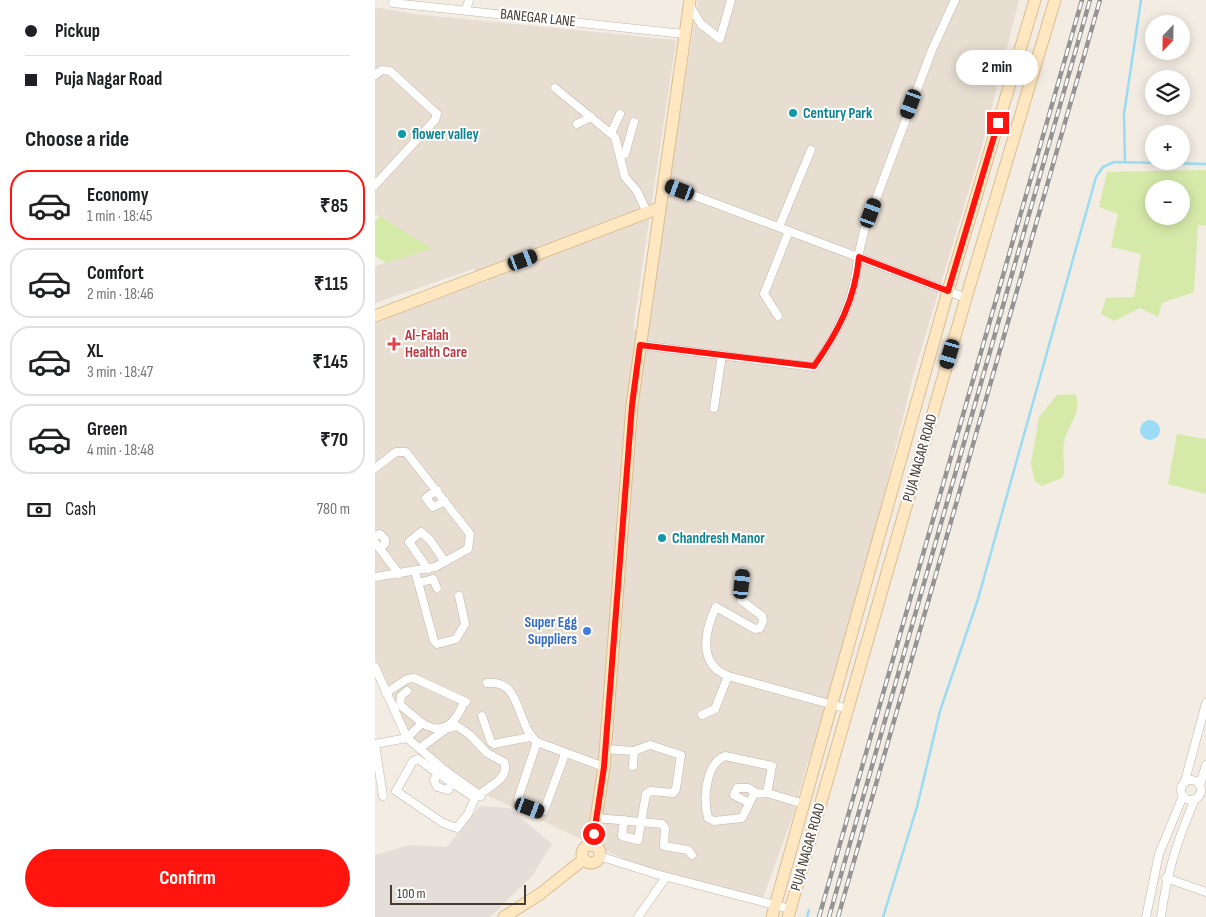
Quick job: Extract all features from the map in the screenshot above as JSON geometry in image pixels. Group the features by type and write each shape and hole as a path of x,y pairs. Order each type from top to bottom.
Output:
{"street":[{"path":"466,10 469,0"},
{"path":"689,2 701,24 720,39 731,0"},
{"path":"640,345 814,366 836,335 850,304 864,231 932,50 955,0"},
{"name":"PUJA NAGAR ROAD","path":"771,917 948,291 1035,0"},
{"name":"PUJA NAGAR ROAD","path":"789,913 966,298 1055,0"},
{"name":"BANEGAR LANE","path":"393,2 684,34"},
{"path":"592,845 604,767 632,405 689,2"},
{"path":"375,75 382,70 390,71 437,114 435,120 375,185"},
{"path":"555,88 615,137 623,156 625,177 637,191 647,212"},
{"path":"611,133 620,114"},
{"path":"577,124 591,117"},
{"path":"623,156 634,122"},
{"path":"779,227 811,150"},
{"path":"663,184 966,298"},
{"path":"375,316 659,208"},
{"path":"778,316 764,294 789,231"},
{"path":"714,408 722,355"},
{"path":"375,468 396,452 406,452 470,534 471,540 468,549 428,569 375,577"},
{"path":"437,490 426,498 431,506 437,506 445,501"},
{"path":"428,569 409,542 421,532 430,540 445,562"},
{"path":"375,536 380,534 385,539 385,544 377,545"},
{"path":"377,545 399,574"},
{"path":"415,571 434,641 437,644 456,639 465,624 459,596"},
{"path":"743,572 741,600 763,618 760,628 755,629 717,606 705,637 712,666 728,676 848,709"},
{"path":"418,582 433,579 437,588"},
{"path":"375,667 407,738 420,748 453,783 478,796"},
{"path":"702,715 715,709 728,676"},
{"path":"386,693 399,683 414,678 465,702 454,720 437,730 422,723 400,705 401,696 407,691"},
{"path":"487,683 497,683 510,689 530,737 565,754 604,767"},
{"path":"1146,917 1159,854 1183,796 1181,787 1185,782 1206,703"},
{"path":"482,716 491,742 494,744 530,737"},
{"path":"383,796 375,744 407,738 422,723"},
{"path":"420,748 446,729 457,726 461,727 487,753 505,764 504,774 478,796 461,826 454,828 396,791 415,760 418,759 478,796"},
{"path":"537,742 518,799 519,804 544,811 565,754"},
{"path":"605,748 634,751 649,745 681,755 676,790 673,793 649,791 639,839 622,836 624,820"},
{"path":"633,766 634,751"},
{"path":"757,793 751,797 742,818 714,821 708,818 708,775 711,766 725,756 772,766 767,793"},
{"path":"1161,917 1166,878 1175,846 1200,796 1200,785 1206,766"},
{"path":"443,774 435,780 437,787 448,790 453,783"},
{"path":"1185,782 1195,780 1200,785"},
{"path":"749,803 736,798 734,795 737,788 747,788 757,793 767,793 804,804"},
{"path":"1183,796 1189,800 1200,796"},
{"path":"597,818 662,824 665,828 664,846 688,850 692,855"},
{"path":"592,845 597,848 599,856 597,860 591,863 584,859 583,851 586,846 592,845"},
{"path":"599,856 666,877 775,905 789,913"},
{"path":"505,917 540,894 584,859"},
{"path":"638,917 666,877"},
{"path":"1166,878 1206,892"}],"shaded area":[{"path":"698,0 1019,0 981,150 912,380 839,680 806,767 793,815 760,906 656,874 478,791 407,738 375,666 375,319 405,305 489,281 473,269 375,303 375,266 431,249 380,216 375,215 375,7 414,14 676,40 633,329 645,334"},
{"path":"480,806 509,808 552,844 532,876 490,917 375,917 375,855 409,845 447,847"}],"green space":[{"path":"1206,170 1206,225 1198,225 1194,292 1162,303 1158,317 1140,308 1114,321 1101,314 1106,298 1134,297 1141,254 1111,247 1118,214 1099,207 1107,172"},
{"path":"380,216 432,249 386,263 375,256 375,221"},
{"path":"1076,394 1076,414 1064,443 1064,474 1062,478 1041,486 1034,480 1031,463 1039,417 1057,395"},
{"path":"1177,434 1206,439 1206,494 1168,484"}],"water":[{"path":"1150,420 1157,423 1160,430 1157,437 1150,440 1143,437 1140,430 1143,423"}],"waterway":[{"path":"1125,162 1124,114 1141,0"},
{"path":"883,917 917,807 940,711 978,599 1096,177 1103,167 1114,162 1206,164"},
{"path":"807,917 809,910"}],"railway":[{"path":"819,917 1082,0"},
{"path":"829,917 1090,0"},
{"path":"838,917 1100,0"}],"place":[{"name":"Century Park","path":"793,113"},
{"name":"flower valley","path":"402,134"},
{"name":"Al-Falah Health Care","path":"394,344"},
{"name":"Chandresh Manor","path":"662,538"},
{"name":"Super Egg Suppliers","path":"587,631"}],"route":[{"path":"594,834 604,771 613,623 632,405 640,345 814,366 836,335 850,304 859,257 948,291 998,123"}]}
